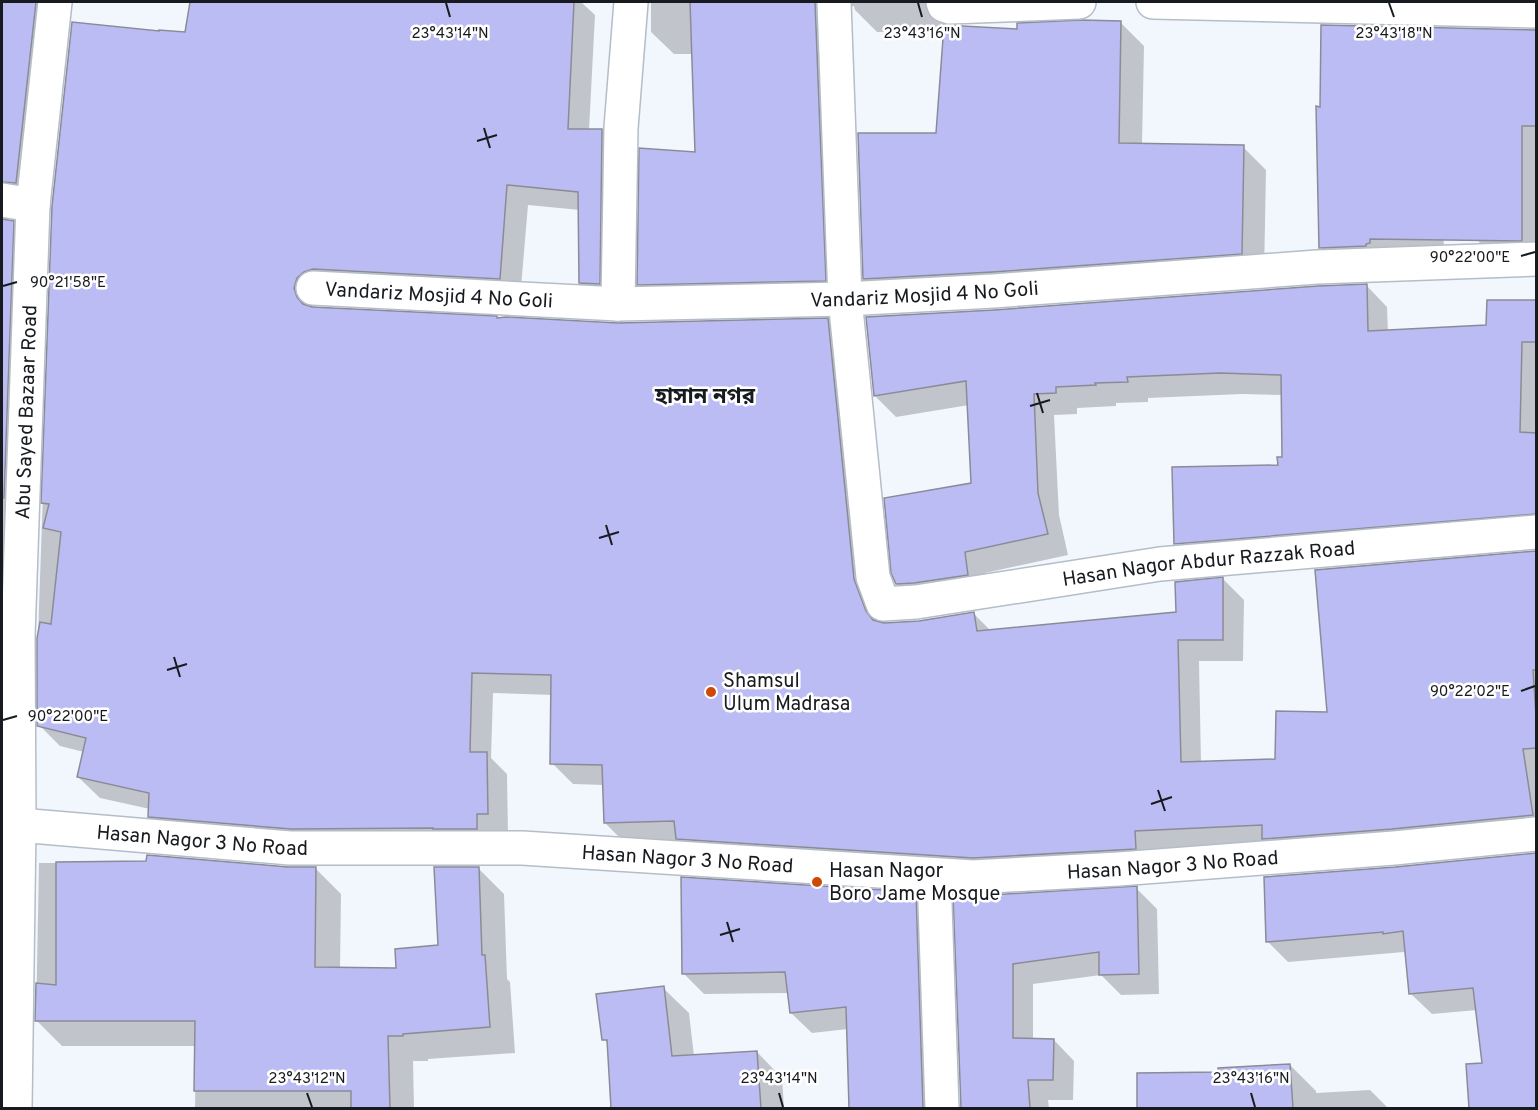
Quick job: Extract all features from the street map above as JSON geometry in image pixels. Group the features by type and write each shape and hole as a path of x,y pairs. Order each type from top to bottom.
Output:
{"street":[{"name":"Abu Sayed Bazaar Road","path":"15,1108 19,825 17,202 55,2"},
{"path":"618,304 621,128 631,2"},
{"path":"834,2 845,299"},
{"path":"943,2 944,5 950,7 1079,2"},
{"path":"1154,2 1536,11"},
{"name":"Vandariz Mosjid 4 No Goli","path":"313,288 618,304 845,299 993,291 1317,267 1536,259"},
{"name":"Hasan Nagor Abdur Razzak Road","path":"845,299 873,577 883,604 916,602 1160,564 1536,532"},
{"name":"Hasan Nagor 3 No Road","path":"19,825 290,848 522,848 973,877 1119,869 1394,848 1536,834"},
{"path":"934,875 942,1108"}],"building":[{"path":"2,2 36,2 16,183 2,182"},
{"path":"190,2 574,2 568,129 602,129 600,284 579,283 578,192 507,185 500,279 313,269 297,278 294,288 297,297 303,304 312,307 618,323 828,318 854,579 866,611 873,620 884,623 919,621 974,612 977,631 1176,612 1175,582 1223,577 1223,640 1178,640 1181,762 1275,759 1276,711 1327,712 1315,570 1536,551 1536,670 1533,670 1536,748 1523,749 1533,815 1262,839 1262,825 1135,831 1136,849 973,858 676,839 674,821 604,823 602,765 550,764 551,675 472,673 470,752 487,752 488,814 477,814 477,829 291,829 148,817 149,793 77,777 86,738 37,726 37,638 40,622 51,624 61,532 43,528 49,504 41,503 52,206 72,22 185,32"},
{"path":"690,2 815,2 826,281 637,285 639,148 695,152"},
{"path":"1121,21 1119,143 1244,145 1242,254 863,279 858,133 936,133 944,25 1017,29 1017,23"},
{"path":"1321,25 1536,30 1536,126 1522,126 1522,241 1370,239 1370,243 1366,246 1319,248 1316,106 1320,107"},
{"path":"2,219 14,221 4,498 2,498"},
{"path":"1367,284 1368,331 1486,325 1487,300 1536,300 1536,342 1522,342 1520,432 1536,433 1536,514 1174,544 1172,467 1278,465 1277,457 1282,457 1281,375 1220,373 1127,377 1128,382 1056,387 1056,393 1034,394 1038,493 1048,534 965,552 968,575 896,584 891,573 884,498 971,483 966,381 874,396 866,317"},
{"path":"1536,853 1536,1108 1469,1108 1466,1064 1482,1063 1473,988 1409,994 1403,931 1266,942 1264,877"},
{"path":"147,855 288,867 316,867 315,967 396,968 395,949 438,945 434,867 479,867 482,955 485,955 490,1027 388,1036 390,1108 351,1108 351,1091 194,1091 195,1021 35,1021 36,983 56,985 56,862 146,861"},
{"path":"681,877 916,892 923,1108 849,1108 846,1007 790,1013 785,972 682,974"},
{"path":"1137,886 1139,974 1099,975 1099,952 1013,964 1013,1038 1054,1039 1053,1080 1028,1080 1030,1108 961,1108 953,895 974,896"},
{"path":"664,986 672,1056 757,1051 761,1108 611,1108 607,1040 602,1040 596,994"},
{"path":"1290,1064 1293,1108 1137,1108 1137,1073 1218,1072 1218,1068"}],"place":[{"name":"Shamsul Ulum Madrasa","path":"711,692"},
{"name":"Hasan Nagor Boro Jame Mosque","path":"817,882"}],"district":[{"name":"হাসান নগর","path":"705,395"}]}
